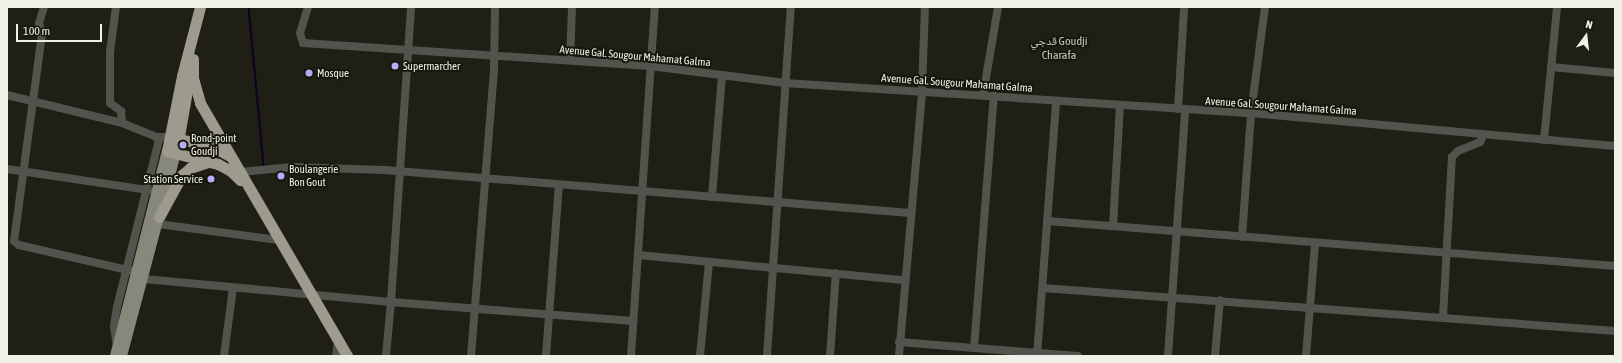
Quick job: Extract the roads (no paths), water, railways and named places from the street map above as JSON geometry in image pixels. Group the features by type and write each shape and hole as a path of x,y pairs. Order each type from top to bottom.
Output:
{"highway":[{"path":"200,7 166,138 172,152 226,168 249,189"},
{"path":"166,138 193,59 203,7"},
{"path":"193,59 193,78 200,103 308,293 347,356"},
{"path":"166,138 216,147 234,162"},
{"path":"159,221 182,175 190,168 208,162"}],"main road":[{"path":"122,356 135,274 159,221 172,152"},
{"path":"115,356 135,274 172,152"}],"street":[{"path":"44,7 39,23 42,34 22,171 14,241 19,245 135,274 233,288 633,321"},
{"path":"116,7 110,52 110,103 121,111 122,123"},
{"name":"Avenue Gal. Sougour Mahamat Galma","path":"308,7 300,39 303,42 650,66 785,83 983,95 1181,110 1251,113 1615,146"},
{"path":"386,356 398,171 411,7"},
{"path":"471,356 494,56 495,7"},
{"path":"570,60 572,7"},
{"path":"630,356 643,192 655,7"},
{"path":"767,356 791,7"},
{"path":"899,356 904,280 922,91 924,7"},
{"path":"983,95 998,7"},
{"path":"1168,356 1176,231 1184,7"},
{"path":"1242,237 1251,113 1265,7"},
{"path":"1544,140 1557,7"},
{"path":"1552,67 1615,72"},
{"path":"712,197 722,75"},
{"path":"7,95 122,123 166,138 148,190 135,274"},
{"path":"974,348 994,96"},
{"path":"1037,354 1056,100"},
{"path":"1113,226 1120,105"},
{"path":"1443,317 1448,253 1452,157 1458,151 1480,142 1484,134"},
{"path":"240,172 292,167 398,171 643,192 910,212"},
{"path":"7,169 148,190"},
{"path":"546,356 559,185"},
{"path":"1047,220 1315,243 1615,266"},
{"path":"159,221 278,240"},
{"path":"1306,356 1315,243"},
{"path":"638,255 772,266 904,280"},
{"path":"700,356 709,262"},
{"path":"830,356 836,273"},
{"path":"224,356 233,288"},
{"path":"1043,288 1310,306 1615,331"},
{"path":"1215,356 1220,300"},
{"path":"336,356 338,342"},
{"path":"899,342 1037,354 1078,356"}],"waterway":[{"path":"249,7 264,165"}],"place":[{"name":"Supermarcher","path":"395,66"},
{"name":"Mosque","path":"309,73"},
{"name":"Rond-point Goudji","path":"183,145"},
{"name":"Boulangerie Bon Gout","path":"281,176"},
{"name":"Station Service","path":"211,179"}],"district":[{"name":"قدجي Goudji Charafa","path":"1059,49"}]}
